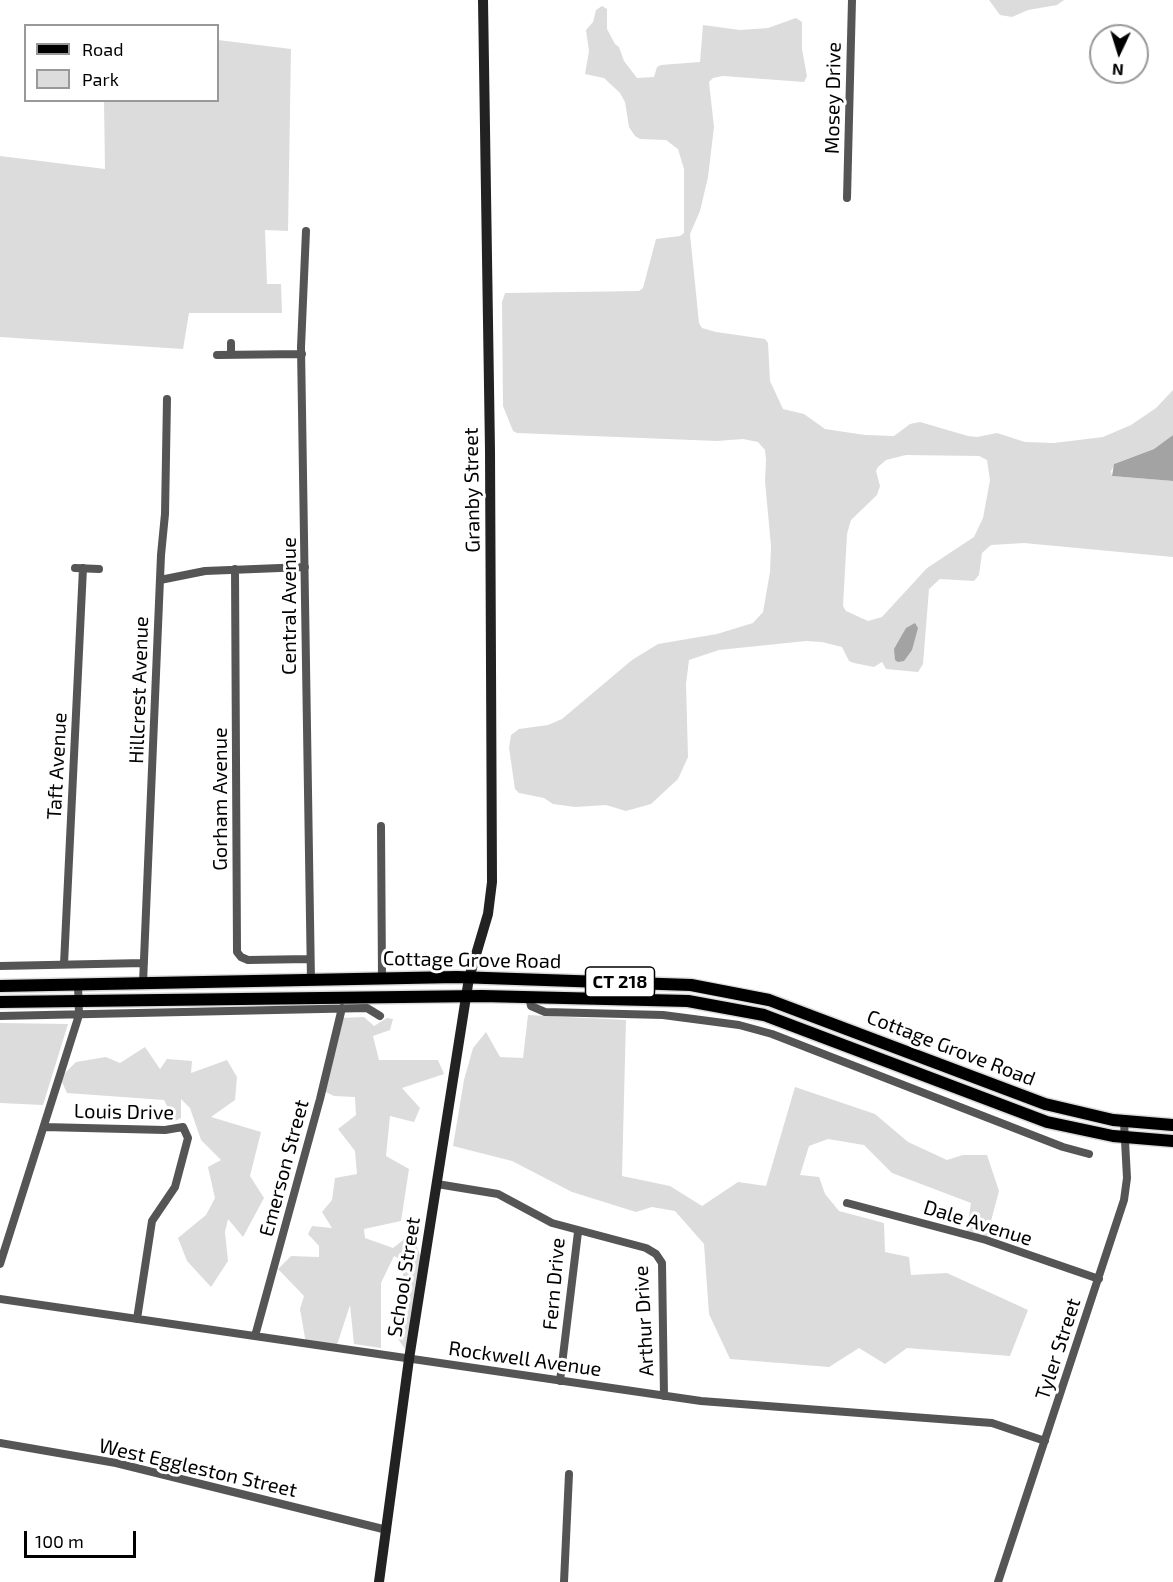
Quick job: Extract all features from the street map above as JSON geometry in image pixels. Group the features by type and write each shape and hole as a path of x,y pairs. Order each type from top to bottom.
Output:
{"main road":[{"name":"Granby Street","path":"469,978 490,902 494,841 483,0"},
{"name":"Cottage Grove Road","path":"0,986 469,978 691,985 769,1000 1045,1104 1124,1122 1173,1125"},
{"name":"School Street","path":"380,1582 409,1359 469,978"},
{"name":"Cottage Grove Road","path":"0,1002 466,996 629,998 698,1002 764,1015 1047,1122 1126,1138 1173,1141"},
{"path":"764,1015 769,1000"},
{"path":"948,1085 955,1070"}],"street":[{"name":"Mosey Drive","path":"848,198 852,0"},
{"name":"Central Avenue","path":"306,231 302,354 311,981"},
{"path":"231,343 231,355"},
{"path":"217,355 302,354"},
{"name":"Hillcrest Avenue","path":"143,983 160,580 165,514 167,399"},
{"path":"160,580 184,574 235,569 305,567"},
{"name":"Taft Avenue","path":"64,964 79,568 99,569"},
{"name":"Gorham Avenue","path":"235,569 237,952 248,960 310,959"},
{"path":"381,826 382,979"},
{"path":"0,966 144,963"},
{"path":"0,1264 79,1015 78,985"},
{"name":"Cottage Grove Road","path":"529,997 531,1006 545,1012 693,1017 739,1024 1063,1147 1089,1154"},
{"path":"629,998 629,1014"},
{"name":"Emerson Street","path":"255,1336 320,1099 342,1008"},
{"path":"0,1016 367,1008 380,1017"},
{"name":"Cottage Grove Road","path":"838,1060 844,1045"},
{"name":"Tyler Street","path":"998,1582 1124,1200 1126,1138 1124,1122"},
{"name":"Louis Drive","path":"44,1127 165,1130 183,1127 188,1138 175,1187 152,1221 137,1319"},
{"name":"Fern Drive","path":"436,1184 498,1194 552,1223 578,1232 560,1381"},
{"name":"Dale Avenue","path":"847,1203 986,1240 1099,1279"},
{"name":"Arthur Drive","path":"578,1232 646,1248 656,1254 662,1263 664,1396"},
{"name":"Rockwell Avenue","path":"0,1299 701,1401 980,1421 1045,1440"},
{"name":"West Eggleston Street","path":"0,1443 116,1463 387,1530"},
{"path":"564,1582 569,1474"}],"green space":[{"path":"989,0 1064,0 1057,5 1028,10 1012,17 1000,15"},
{"path":"602,6 607,9 607,29 619,47 624,61 637,78 654,77 657,67 661,65 700,62 703,25 740,30 768,28 796,18 802,22 802,49 807,76 804,82 723,76 713,78 709,82 714,127 708,177 700,211 690,234 699,323 702,328 716,332 765,339 768,343 770,381 783,409 804,414 825,429 865,435 894,436 910,424 920,422 968,436 977,437 997,433 1025,442 1054,443 1103,437 1131,425 1156,408 1173,390 1173,435 1154,449 1116,463 1111,471 1112,476 1173,481 1173,557 1024,543 991,545 982,553 979,575 974,581 940,579 929,589 923,664 918,672 886,669 882,662 874,667 854,663 849,661 842,647 806,641 719,650 689,660 686,684 688,757 678,779 651,804 626,811 606,805 575,807 553,804 544,798 519,793 515,789 509,748 511,735 519,729 548,725 562,719 632,660 658,644 717,634 753,623 763,612 770,572 771,546 765,481 765,450 758,442 743,439 717,441 517,433 513,431 503,406 502,302 505,293 639,291 643,288 656,239 680,236 684,233 684,169 678,149 666,140 640,139 635,136 629,127 625,102 620,93 604,78 585,74 589,51 586,30 593,22 596,10","holes":["906,455 979,456 987,460 990,480 983,518 974,537 927,568 882,617 868,621 846,611 843,606 847,534 851,520 877,495 880,486 876,471 878,467 886,460"]},
{"path":"219,40 291,49 288,231 265,230 267,284 281,284 282,313 189,313 183,349 0,337 0,156 105,169 104,102 219,102"},
{"path":"528,1015 626,1020 622,1176 670,1186 702,1206 738,1182 766,1186 795,1087 875,1114 908,1142 947,1160 963,1155 987,1155 999,1191 986,1240 966,1235 971,1203 892,1173 864,1145 828,1139 809,1146 800,1175 819,1177 825,1194 839,1211 884,1223 885,1252 909,1257 911,1275 947,1273 1028,1310 1010,1356 907,1348 885,1364 859,1348 829,1367 730,1359 709,1314 704,1244 675,1211 652,1207 636,1212 572,1192 512,1161 453,1146 464,1080 473,1048 486,1032 500,1057 523,1058"},
{"path":"364,1017 374,1026 387,1018 393,1019 390,1030 373,1036 379,1060 438,1060 444,1074 402,1088 420,1108 414,1122 390,1116 386,1156 409,1169 401,1221 364,1229 365,1238 393,1248 412,1233 424,1266 407,1352 394,1333 405,1262 394,1256 381,1283 381,1348 354,1344 350,1305 336,1348 306,1344 300,1309 304,1296 278,1269 291,1256 319,1257 319,1246 308,1234 312,1226 332,1228 322,1212 332,1200 335,1178 357,1174 355,1151 338,1129 356,1115 355,1097 334,1096 322,1090 339,1018"},
{"path":"0,1023 68,1024 43,1105 0,1103"},
{"path":"145,1047 160,1069 167,1059 192,1061 191,1073 227,1060 237,1077 235,1100 211,1117 261,1132 250,1176 264,1198 243,1237 228,1219 225,1232 228,1261 211,1287 187,1261 178,1238 206,1215 215,1198 208,1167 221,1160 201,1140 190,1108 181,1099 181,1118 175,1121 164,1100 67,1093 60,1078 76,1062 106,1057 120,1063"}],"shaded area":[{"path":"1173,435 1173,481 1112,476 1114,464 1154,449"},
{"path":"915,623 918,628 912,650 904,661 898,662 895,660 894,649 906,628"}]}
